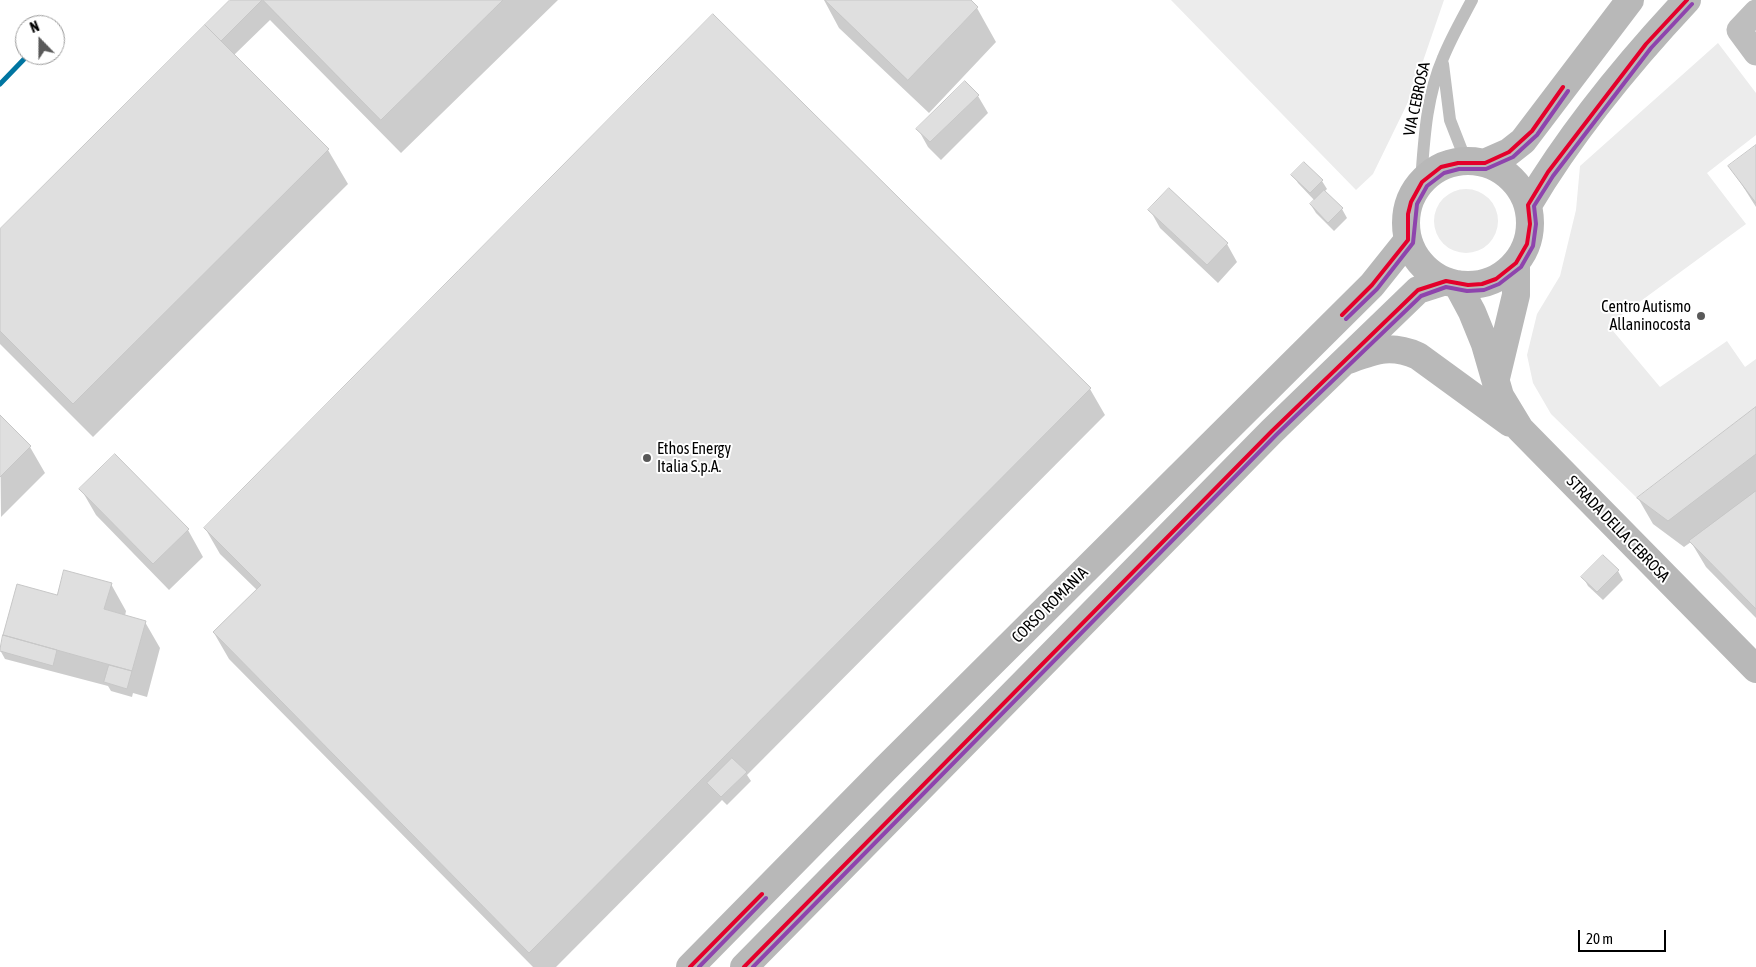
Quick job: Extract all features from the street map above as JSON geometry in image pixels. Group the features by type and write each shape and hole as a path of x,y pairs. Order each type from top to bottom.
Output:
{"main road":[{"path":"1451,283 1428,271 1416,257 1408,240 1406,222 1409,204 1421,182 1441,168 1475,162 1509,152 1523,141 1630,0"},
{"path":"1528,205 1548,172 1588,118 1646,44 1687,0"},
{"path":"744,967 1272,431 1418,290 1451,283 1482,284 1496,279 1516,263 1527,244 1530,224 1528,205 1524,195 1510,178 1475,162"},
{"name":"CORSO ROMANIA","path":"690,967 893,761 1372,285 1408,240"},
{"path":"1496,379 1516,295 1516,263"},
{"name":"STRADA DELLA CEBROSA","path":"1451,283 1472,312 1496,379 1500,396 1520,429 1752,659"},
{"path":"1343,362 1389,348 1405,350 1426,361 1520,429"}],"street":[{"path":"1756,12 1739,30 1756,53"}],"lane":[{"name":"VIA CEBROSA","path":"1421,182 1424,139 1432,92 1442,59 1472,0"},
{"path":"1442,59 1450,120 1475,162"}],"shaded area":[{"path":"1171,0 1444,0 1411,96 1373,174 1356,190"},
{"path":"1718,43 1756,93 1756,135 1707,173 1746,224 1608,325 1660,387 1727,341 1745,367 1756,359 1756,408 1637,498 1551,414 1533,383 1527,355 1537,314 1560,276 1576,210 1580,166"},
{"path":"1466,189 1478,191 1489,198 1496,209 1498,221 1496,233 1489,244 1478,251 1466,253 1454,251 1443,244 1436,233 1434,221 1436,209 1443,198 1454,191"}],"building":[{"path":"230,0 262,0 221,41 205,25"},
{"path":"263,0 503,0 381,120"},
{"path":"825,0 971,0 978,7 908,80"},
{"name":"Ethos Energy Italia S.p.A.","path":"713,14 1091,388 529,953 213,632 261,585 204,528"},
{"path":"205,25 329,149 73,404 0,331 0,229"},
{"path":"965,81 979,95 930,142 916,129"},
{"path":"1756,145 1756,203 1728,166"},
{"path":"1304,162 1323,180 1310,193 1291,175"},
{"path":"1169,188 1228,243 1207,265 1148,210"},
{"path":"1324,190 1343,208 1328,223 1310,204"},
{"path":"1756,407 1756,454 1668,521 1637,498"},
{"path":"0,415 31,446 0,477"},
{"path":"115,454 189,529 153,564 79,489"},
{"path":"1756,491 1756,609 1689,541"},
{"path":"1603,555 1619,570 1597,592 1581,577"},
{"path":"64,570 112,583 104,609 146,621 132,671 3,635 17,584 57,595"},
{"path":"3,635 57,650 53,666 0,651"},
{"path":"109,665 132,671 127,689 104,682"},
{"path":"732,758 747,772 721,797 707,783"}],"transit line":[{"path":"744,967 1272,431 1418,290 1446,281 1468,285 1482,284 1496,279 1516,263 1527,244 1530,224 1528,205 1548,172 1646,44 1687,0"},
{"path":"753,967 1276,435 1421,296 1446,287 1467,291 1484,290 1499,284 1521,267 1533,246 1536,224 1534,206 1553,176 1651,48 1692,4"},
{"path":"0,84 18,65"},
{"path":"1342,315 1372,285 1408,240 1408,214 1411,202 1422,182 1441,167 1458,163 1485,163 1509,152 1532,131 1563,87"},
{"path":"1346,319 1377,289 1413,243 1417,204 1427,186 1444,173 1459,169 1486,169 1513,157 1537,135 1568,91"},
{"path":"690,967 762,894"},
{"path":"699,967 766,898"}],"place":[{"name":"Centro Autismo Allaninocosta","path":"1701,316"},
{"name":"Ethos Energy Italia S.p.A.","path":"647,458"}]}
